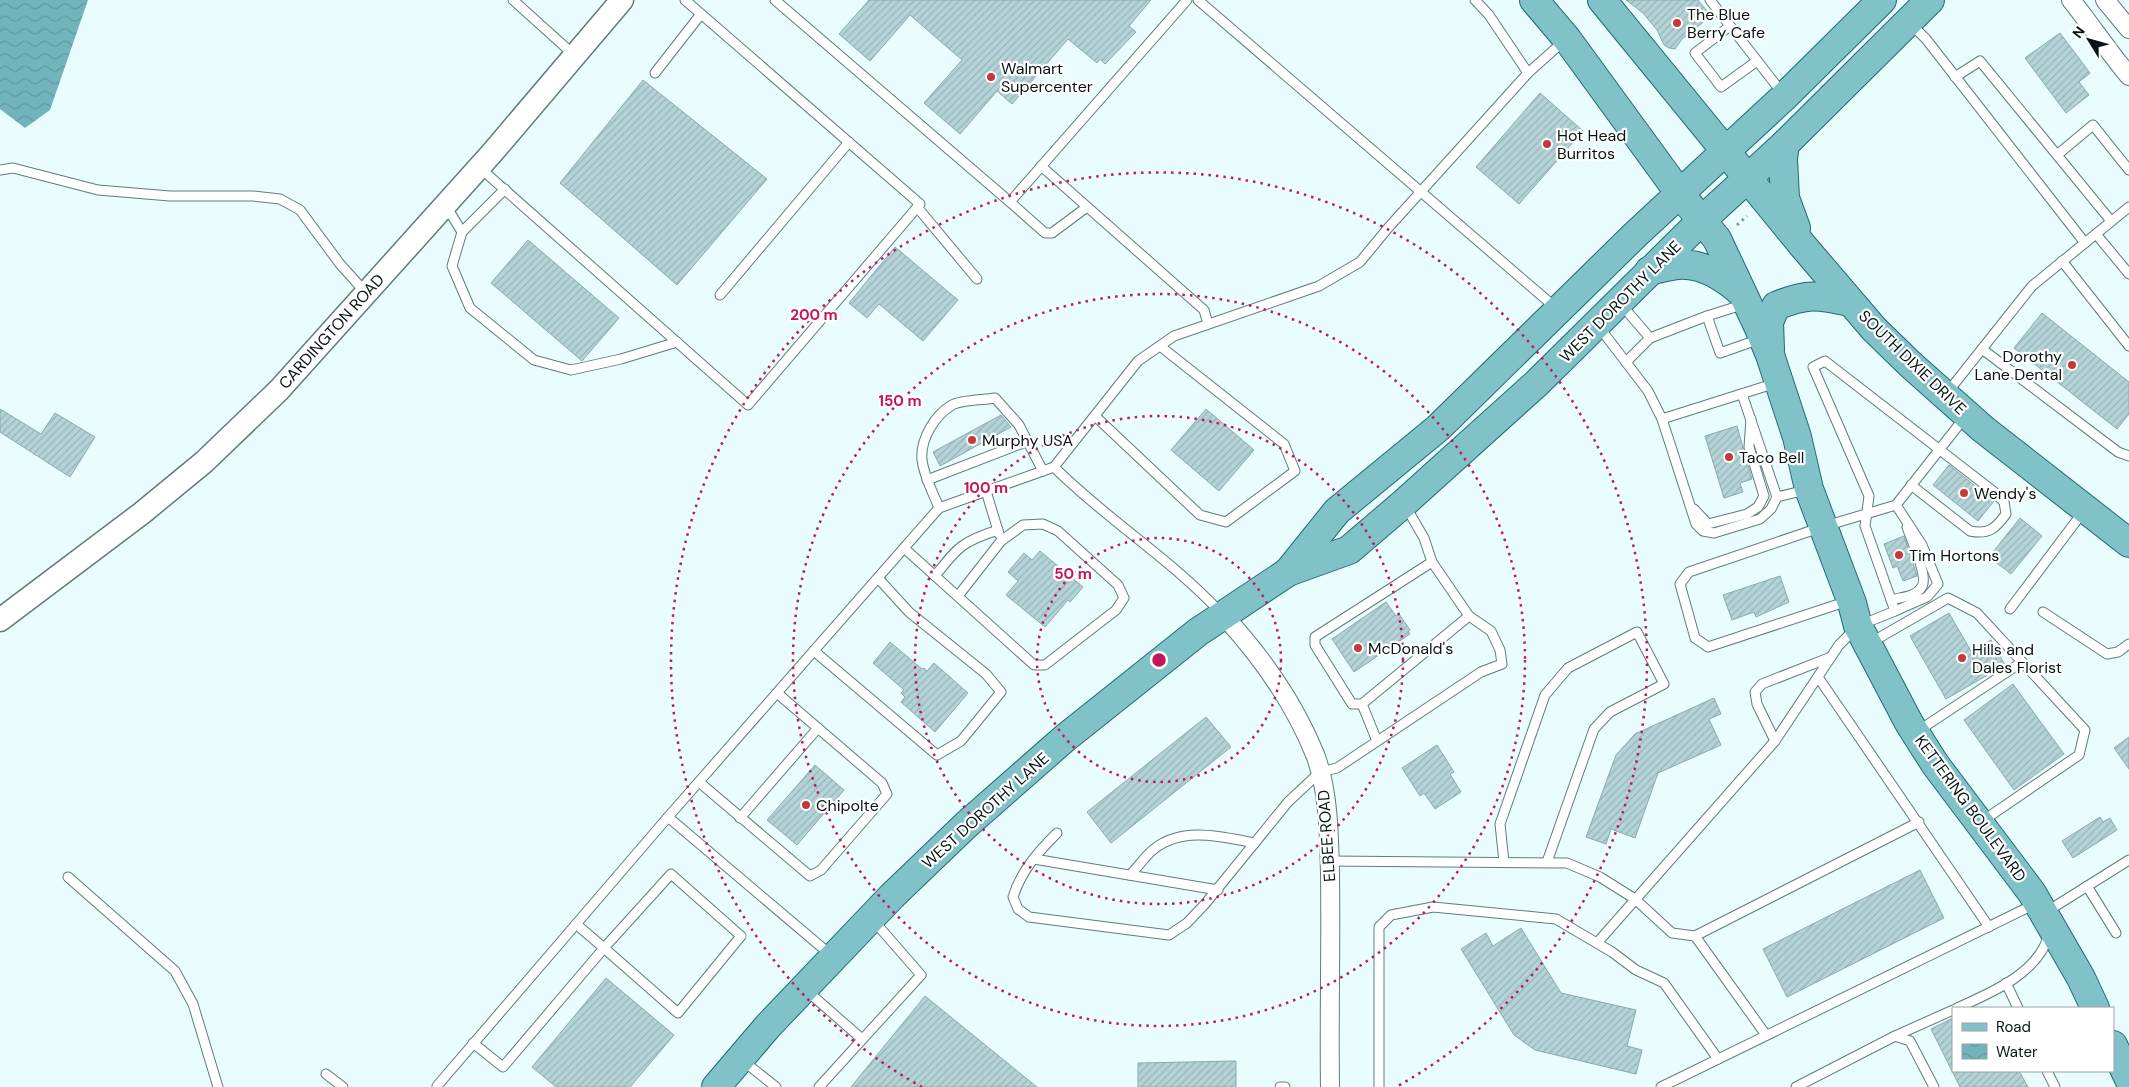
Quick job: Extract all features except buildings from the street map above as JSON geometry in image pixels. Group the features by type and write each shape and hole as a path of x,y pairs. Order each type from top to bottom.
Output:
{"main road":[{"name":"KETTERING BOULEVARD","path":"1534,0 1567,38 1680,194 1717,239 1767,343 1797,437 1809,489 1863,635 1915,732 1935,764 2044,914 2081,978 2095,1007"},
{"name":"SOUTH DIXIE DRIVE","path":"1602,0 1803,246 1850,302 1896,351 1967,414 2085,510 2129,543"},
{"name":"WEST DOROTHY LANE","path":"1288,572 1337,511 1438,428 1636,234 1784,96 1882,0"},
{"name":"WEST DOROTHY LANE","path":"716,1087 804,988 966,825 1028,770 1156,665 1222,615 1288,572 1348,550 1404,503 1537,383 1702,220 1785,144 1930,0"},
{"path":"1633,130 1654,195 1650,211 1636,234"},
{"path":"1785,144 1783,159 1785,198 1803,246"},
{"path":"1650,272 1678,264 1694,266 1724,277 1745,299"},
{"path":"1767,343 1769,322 1776,306 1798,297 1823,296 1850,302"},
{"path":"2114,1047 2129,1079"}],"street":[{"name":"CARDINGTON ROAD","path":"0,620 142,513 204,462 279,390 479,167 622,0"},
{"path":"2071,0 2107,50 2129,76"},
{"path":"2086,19 2107,2 2129,29"},
{"name":"ELBEE ROAD","path":"1222,615 1247,641 1276,682 1295,713 1316,758 1320,772 1328,826 1330,1087"}],"lane":[{"path":"512,0 575,55"},
{"path":"479,167 748,404 920,204 685,0"},
{"path":"775,0 1045,233 1052,233 1088,207"},
{"path":"1010,202 1187,0"},
{"path":"1198,0 1558,310"},
{"path":"1474,0 1489,15 1528,73"},
{"path":"1710,0 1784,96"},
{"path":"655,73 701,14"},
{"path":"1908,22 1926,39 2085,243"},
{"path":"1730,26 1695,53 1721,87 1757,61"},
{"path":"437,1086 668,817 939,508 1054,467 1138,361 1174,336 1320,286 1360,262 1421,191 1528,73 1567,38"},
{"path":"1955,77 1980,61 2111,221"},
{"path":"2057,155 2093,125 2129,170"},
{"path":"720,295 849,142"},
{"path":"1041,166 1204,310 1208,324"},
{"path":"0,170 13,168 98,190 170,196 253,196 280,199 300,210 340,264 366,293"},
{"path":"504,189 462,232 452,266 470,308 534,360 571,370 621,359 677,342"},
{"path":"445,205 462,232"},
{"path":"918,207 977,279"},
{"path":"1946,396 2032,286 2129,207"},
{"path":"2096,234 2129,274"},
{"path":"2062,262 2129,346"},
{"path":"1626,362 1650,338 1745,299"},
{"path":"1619,302 1650,338"},
{"path":"1707,316 1720,353 1767,343"},
{"path":"1596,324 1648,390 1662,419 1696,524 1703,531 1714,533 1760,519 1771,509 1777,498 1809,489"},
{"path":"1095,416 1200,515 1226,522 1295,470 1284,444 1160,346"},
{"path":"1982,349 2118,452 2129,456"},
{"path":"1895,611 1865,526 1869,496 1813,366 1825,361 1993,491 2004,502 2006,514 1997,526 1982,533 1970,531 1910,485"},
{"path":"1662,419 1779,382"},
{"path":"1742,394 1777,498"},
{"path":"939,508 927,480 922,458 926,436 936,418 954,404 995,398 1019,424 1043,471"},
{"path":"1851,600 1708,647 1695,638 1680,584 1688,572 1822,526 1896,505 1967,414"},
{"path":"1689,503 1708,524 1747,514 1758,507 1764,496 1749,447 1751,420"},
{"path":"927,480 1028,441"},
{"path":"1054,467 1076,488 1191,582 1222,615"},
{"path":"986,492 1002,541"},
{"path":"1057,834 1034,859 1018,882 1013,897 1018,909 1029,917 1170,936 1187,923 1218,890 1288,802 1320,772 1337,768 1481,672 1502,664 1500,650 1491,632 1470,616 1432,562 1424,538 1404,503"},
{"path":"1863,635 1895,611 1927,597 1938,584 1922,545 1896,505"},
{"path":"2010,609 2085,510"},
{"path":"1891,600 1914,594 1922,588 1924,578 1902,513"},
{"path":"904,548 1034,665 1045,665 1116,610 1124,598 1118,585 1058,531 1043,524 1023,526 1002,541 958,596"},
{"path":"935,576 958,547 974,538 998,530"},
{"path":"1432,562 1315,637 1315,645 1352,704 1362,704 1470,616"},
{"path":"814,651 937,755 961,741 1001,692 986,674 909,612 878,578"},
{"path":"1597,943 1775,741 1839,644 1948,598 1977,613 2085,730 2079,755 1978,824"},
{"path":"2043,612 2107,654 2118,652 2129,644"},
{"path":"1504,862 1500,824 1545,695 1568,668 1637,632 1664,684 1610,712 1594,729 1547,862"},
{"path":"1775,741 1757,704 1755,692 1762,684 1831,657"},
{"path":"1915,732 2022,662"},
{"path":"1818,677 1989,926"},
{"path":"699,782 810,876 821,870 887,794 882,783 777,693"},
{"path":"1362,704 1377,741"},
{"path":"740,818 818,728"},
{"path":"668,817 833,958"},
{"path":"1329,861 1568,863 1600,877 1635,899 1672,933 1695,936 1919,822"},
{"path":"1130,875 1154,848 1178,837 1204,834 1255,842"},
{"path":"1034,859 1218,890"},
{"path":"1661,1087 1989,926 2044,914 2129,861"},
{"path":"473,1043 502,1067 604,948 671,874 741,936 678,1013 604,948 576,924"},
{"path":"68,877 176,971 193,1004 218,1087"},
{"path":"2087,886 2116,933"},
{"path":"1379,1087 1379,927 1391,915 1433,907 1556,919 1597,943 1636,970 1664,982 1718,1059"},
{"path":"1959,1007 1995,991 2038,958 2047,943 2044,914"},
{"path":"819,1087 921,975 872,918"},
{"path":"1695,936 1766,1036"},
{"path":"2006,983 2018,1007"},
{"path":"804,988 862,1039"},
{"path":"1796,1087 1895,1036 1952,1010"},
{"path":"1895,1036 1910,1041 1934,1087"},
{"path":"740,1059 776,1087"},
{"path":"2048,1072 2055,1087"},
{"path":"326,1074 343,1087"},
{"path":"1280,1087 1285,1087"}],"path":[{"path":"1737,225 1747,216"}],"water":[{"path":"0,0 88,0 50,110 25,128 0,109"}],"place":[{"name":"The Blue Berry Cafe","path":"1677,23"},
{"name":"Walmart Supercenter","path":"991,77"},
{"name":"Hot Head Burritos","path":"1547,144"},
{"name":"Dorothy Lane Dental","path":"2072,365"},
{"name":"Murphy USA","path":"972,440"},
{"name":"Taco Bell","path":"1729,457"},
{"name":"Wendy's","path":"1964,493"},
{"name":"Tim Hortons","path":"1899,555"},
{"name":"McDonald's","path":"1358,648"},
{"name":"Hills and Dales Florist","path":"1962,658"},
{"name":"Chipolte","path":"806,805"}]}
